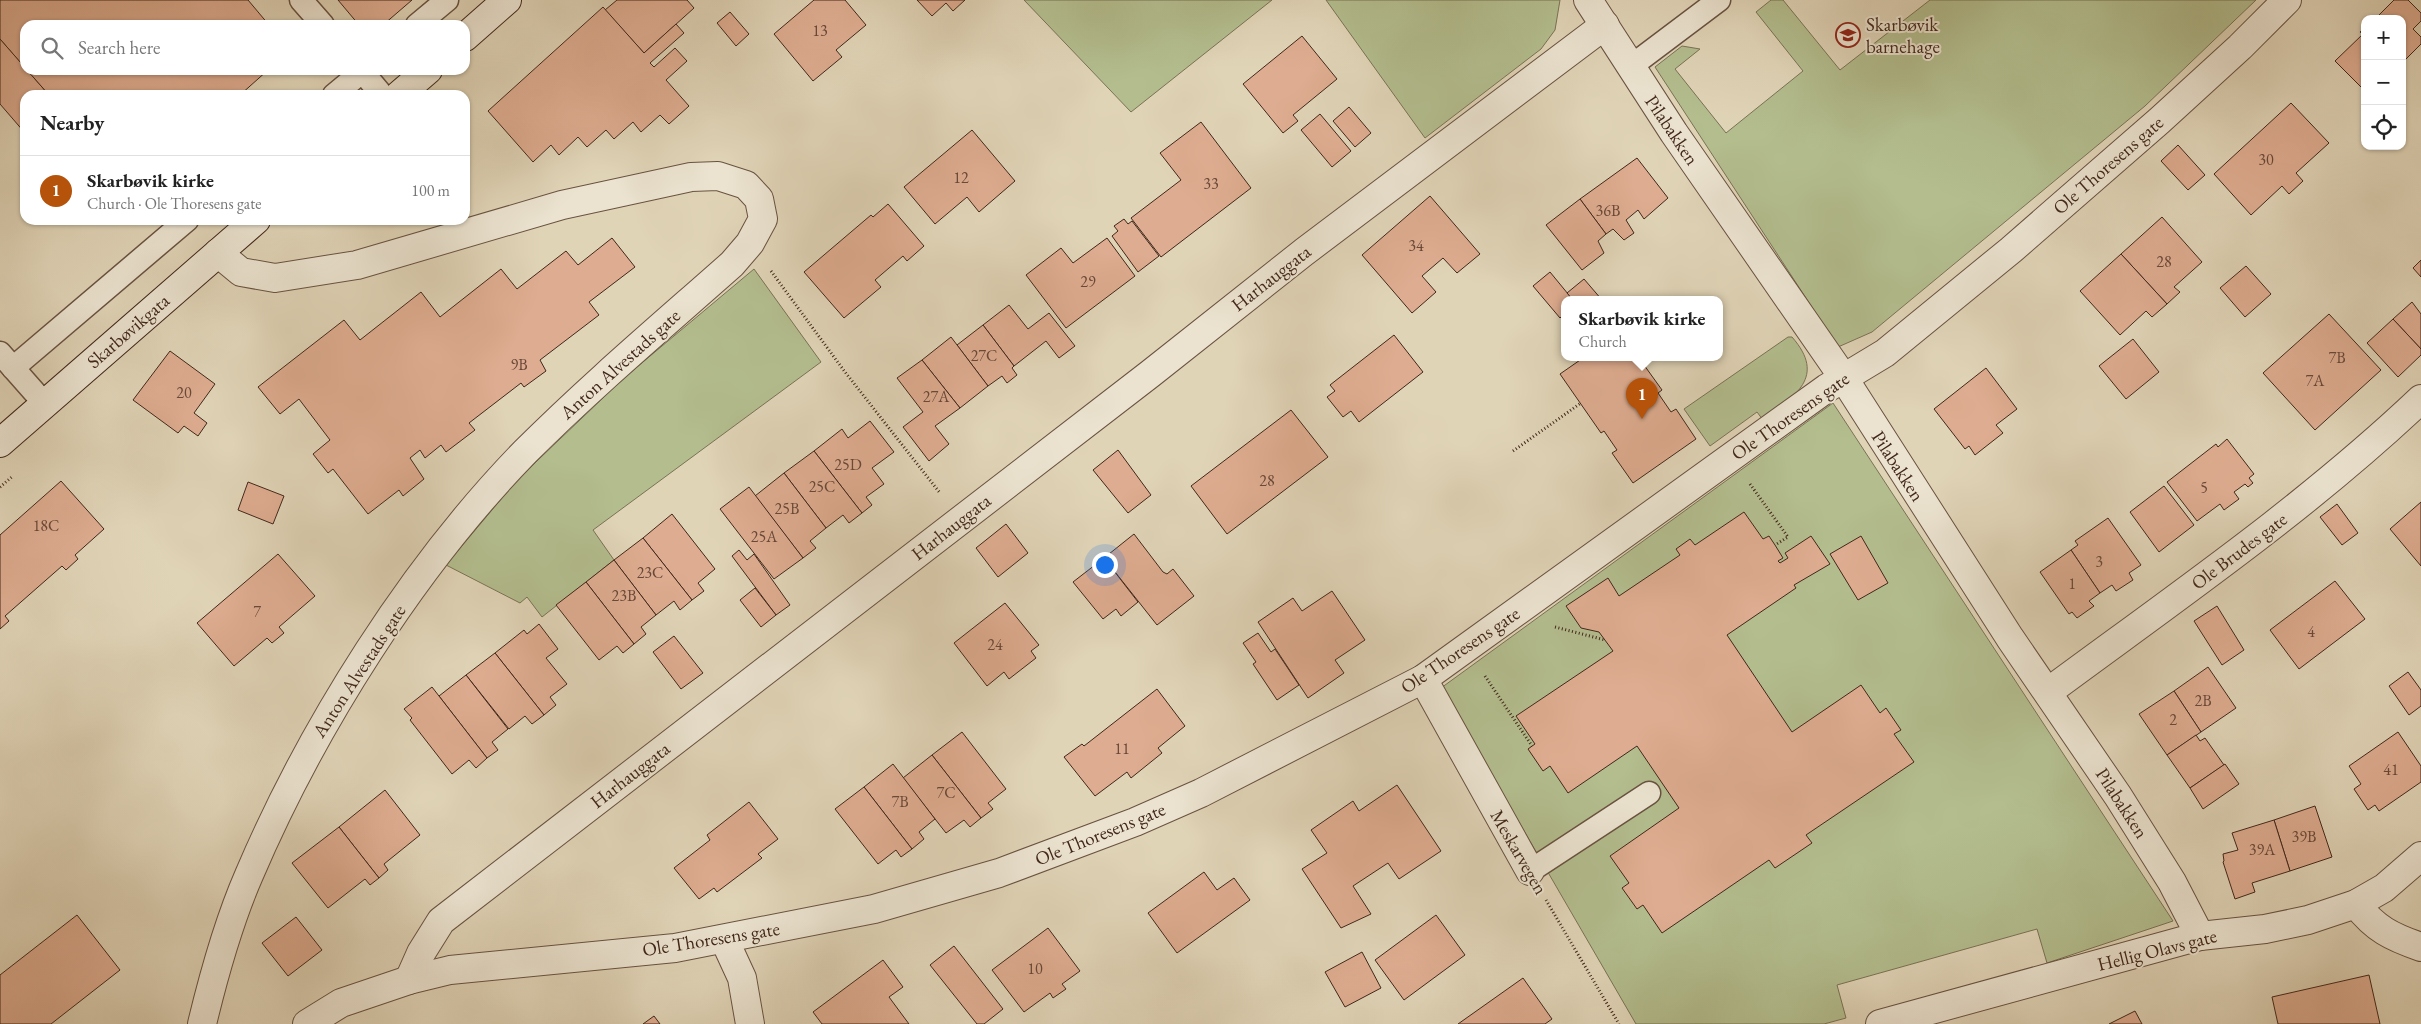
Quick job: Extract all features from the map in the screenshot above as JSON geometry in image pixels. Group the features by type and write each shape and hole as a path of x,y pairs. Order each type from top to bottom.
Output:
{"street":[{"path":"470,33 507,0"},
{"name":"Pilabakken","path":"1588,0 1630,67 1843,377 2010,638 2048,692 2172,882 2200,936"},
{"name":"Ole Thoresens gate","path":"410,980 450,970 675,948 874,909 999,873 1075,845 1200,793 1423,679 1843,377 1885,353 2010,250 2166,114 2240,47 2288,0"},
{"name":"Harhauggata","path":"410,980 420,953 441,921 1150,374 1304,252 1605,26"},
{"path":"405,90 422,75"},
{"name":"Anton Alvestads gate","path":"202,1024 228,930 249,875 306,755 341,695 382,632 424,572 467,518 524,454 585,394 732,264 750,243 763,219 759,199 746,185 718,176 691,178 562,205 358,265 275,278 241,272 218,253"},
{"name":"Skarbøvikgata","path":"0,443 250,225"},
{"name":"Ole Brudes gate","path":"2048,692 2268,529 2382,436 2421,399"},
{"name":"Meskarvegen","path":"1423,679 1530,871"},
{"name":"Hellig Olavs gate","path":"1880,1024 2200,936 2265,928 2308,920 2356,904 2384,888 2421,856"},
{"path":"2356,904 2366,918 2388,935 2421,947"},
{"path":"724,939 742,978 750,1024"},
{"path":"307,1024 341,1003 410,980"}],"lane":[{"path":"301,0 319,20"},
{"path":"423,20 447,0"},
{"path":"1630,67 1719,0"},
{"path":"340,90 356,75"},
{"path":"366,75 378,90"},
{"path":"44,403 6,360 181,225"},
{"path":"1530,871 1649,793"}],"path":[{"path":"750,243 845,372 960,519"},
{"path":"1513,451 1581,404"},
{"path":"1730,457 1788,537 1776,545"},
{"path":"1511,616 1605,640"},
{"path":"1465,648 1532,746"},
{"name":"Meskarvegen","path":"1530,871 1619,1024"}],"green space":[{"path":"1024,0 1272,0 1131,112"},
{"path":"1326,0 1560,0 1555,30 1541,49 1425,138"},
{"path":"1771,0 1783,0 1840,70 1930,0 2256,0 2145,106 1872,332 1838,347 1655,67 1682,46 1700,49 1675,69 1726,133 1803,71 1756,12"},
{"path":"754,269 821,362 593,530 614,560 542,617 527,597 520,603 446,565 517,480 625,377"},
{"path":"1788,337 1792,337 1802,351 1807,363 1807,375 1803,384 1786,403 1763,420 1757,412 1710,446 1684,409"},
{"path":"1833,403 2173,921 2047,963 2037,929 1837,985 1846,1018 1824,1024 1636,1024 1441,688"}],"building":[{"path":"0,0 248,0 265,20 20,20 20,62 0,39"},
{"path":"338,0 412,0 389,20 355,20"},
{"path":"617,0 687,0 694,8 644,53 605,10"},
{"path":"814,0 845,0 866,25 836,50 842,57 813,81 774,34"},
{"path":"917,0 965,0 953,11 946,3 932,16"},
{"path":"2394,0 2408,0 2421,13 2421,21 2413,29 2421,37 2421,44 2406,59 2406,15 2379,15"},
{"path":"603,7 644,53 676,24 684,33 650,63 654,67 675,48 687,61 666,80 689,106 669,124 660,115 641,132 633,122 614,139 606,130 587,147 578,137 559,155 551,145 533,162 488,111"},
{"path":"730,12 749,34 736,46 717,23"},
{"path":"1302,36 1337,79 1293,115 1298,121 1283,133 1243,84"},
{"path":"2361,36 2361,87 2335,61"},
{"path":"0,39 20,62 20,75 32,75 45,90 20,90 20,127 0,104"},
{"path":"31,75 262,75 246,90 45,90"},
{"path":"2291,103 2329,143 2296,173 2303,181 2289,194 2282,186 2251,215 2214,174"},
{"path":"1349,107 1371,133 1355,147 1333,121"},
{"path":"1320,114 1351,151 1332,167 1301,130"},
{"path":"1201,122 1251,188 1161,257 1131,218 1181,180 1160,153"},
{"path":"972,130 1015,181 979,212 967,197 935,224 904,187"},
{"path":"2178,145 2205,175 2188,190 2161,161"},
{"path":"1637,158 1668,198 1644,219 1638,210 1626,220 1634,233 1624,240 1613,229 1606,234 1580,199"},
{"path":"1430,196 1480,254 1457,273 1443,258 1422,276 1436,292 1412,313 1362,255"},
{"path":"1580,199 1606,234 1598,241 1604,253 1582,270 1546,225"},
{"path":"888,204 924,246 907,261 903,256 875,280 881,287 844,318 804,272 871,215 873,217"},
{"path":"2162,217 2202,262 2174,287 2180,292 2167,304 2121,254"},
{"path":"1124,219 1128,224 1132,221 1159,256 1138,272 1112,236 1118,231 1114,226"},
{"path":"612,238 635,267 589,302 599,315 540,360 546,371 524,387 521,383 469,423 475,430 446,452 441,445 425,458 420,450 410,458 424,479 403,496 399,490 368,514 333,469 328,473 313,454 330,440 299,399 280,414 258,387 344,320 360,340 421,292 440,317 501,269 517,289 566,251 578,265"},
{"path":"1107,238 1135,276 1066,328 1026,275 1061,248 1073,263"},
{"path":"2121,254 2167,304 2152,317 2146,311 2120,335 2080,291"},
{"path":"2421,260 2421,277 2413,268"},
{"path":"2246,266 2271,294 2245,317 2220,288"},
{"path":"1550,272 1570,296 1561,296 1560,318 1533,286"},
{"path":"1584,279 1599,296 1570,296 1567,293"},
{"path":"2412,302 2421,314 2421,349 2393,319"},
{"path":"1009,305 1028,329 1049,313 1075,346 1059,358 1046,341 1014,366 983,325"},
{"path":"2329,314 2381,370 2315,430 2263,373"},
{"path":"2393,319 2421,349 2421,355 2398,377 2367,343"},
{"path":"983,325 1014,366 1012,368 1017,375 1007,383 1002,376 988,386 957,345"},
{"path":"1394,335 1423,372 1359,422 1351,411 1343,417 1327,397 1335,391 1330,385"},
{"path":"951,337 988,386 960,408 922,360"},
{"path":"2133,339 2159,372 2126,399 2099,366"},
{"path":"170,351 215,384 194,413 207,423 198,436 184,426 178,433 133,400"},
{"path":"922,360 960,408 935,426 949,444 929,461 903,427 923,412 897,378"},
{"path":"1579,361 1641,361 1662,390 1658,393 1671,412 1676,409 1696,439 1633,483 1612,453 1617,450 1604,431 1601,433 1560,374"},
{"path":"1986,368 2017,409 1996,425 2003,433 1975,455 1969,446 1965,449 1934,409"},
{"path":"1291,410 1328,457 1227,534 1191,486"},
{"path":"870,421 894,452 872,468 884,484 866,497 872,505 862,513 814,451 842,429 848,438"},
{"path":"2227,439 2254,474 2249,478 2253,483 2248,487 2245,484 2234,492 2239,499 2224,510 2220,504 2197,521 2167,482 2216,444 2218,447"},
{"path":"1118,450 1151,495 1128,513 1093,470"},
{"path":"814,451 862,513 849,523 843,515 826,528 784,473"},
{"path":"784,473 826,528 810,541 816,548 803,558 755,496"},
{"path":"61,481 104,529 75,555 78,559 66,570 62,566 5,616 9,621 0,629 0,535"},
{"path":"248,482 284,496 273,524 238,510"},
{"path":"2164,486 2194,525 2159,552 2130,512"},
{"path":"749,487 803,558 774,579 720,509"},
{"path":"2421,502 2421,566 2390,529"},
{"path":"2337,504 2358,533 2342,545 2320,517"},
{"path":"1744,512 1763,539 1769,536 1783,558 1778,561 1780,563 1788,558 1785,553 1811,536 1830,564 1794,585 1796,588 1727,635 1792,732 1861,685 1880,713 1886,708 1901,730 1894,734 1914,762 1806,835 1812,843 1775,868 1769,860 1662,933 1643,905 1637,909 1622,888 1629,883 1610,856 1679,808 1637,746 1568,793 1550,766 1543,771 1528,749 1535,744 1516,716 1613,651 1599,632 1581,628 1566,606 1608,578 1619,596 1680,555 1676,549 1690,539 1695,545"},
{"path":"672,514 715,569 698,583 704,591 692,600 643,538"},
{"path":"2108,518 2141,565 2129,573 2133,580 2116,591 2112,585 2100,593 2071,550 2078,545 2075,541"},
{"path":"1006,524 1028,553 998,577 976,548"},
{"path":"1134,534 1163,572 1167,574 1173,569 1194,596 1157,625 1104,558"},
{"path":"1861,536 1888,583 1858,600 1830,554"},
{"path":"643,538 692,600 680,610 674,601 656,615 614,560"},
{"path":"739,550 747,560 754,554 790,605 776,615 732,556"},
{"path":"2071,550 2100,593 2089,601 2094,606 2077,618 2072,612 2069,614 2040,572"},
{"path":"278,554 315,596 279,627 284,633 272,643 267,638 234,666 197,623"},
{"path":"1104,558 1138,602 1121,616 1116,609 1103,619 1073,582"},
{"path":"614,560 656,615 641,627 646,634 634,644 586,582"},
{"path":"2335,581 2365,619 2299,669 2270,630"},
{"path":"586,582 634,644 623,653 617,646 599,660 556,605"},
{"path":"755,588 776,615 761,627 740,600"},
{"path":"1332,591 1365,640 1335,660 1344,673 1308,698 1258,622 1293,598 1302,611"},
{"path":"1005,603 1039,645 1031,651 1036,658 1009,679 1004,672 987,686 954,643"},
{"path":"2217,606 2244,650 2222,665 2194,621"},
{"path":"539,624 558,649 546,658 567,684 550,697 556,705 544,715 495,653 524,630 527,634"},
{"path":"1258,633 1271,652 1275,649 1299,685 1277,700 1253,664 1256,662 1243,643"},
{"path":"674,636 703,673 681,689 653,652"},
{"path":"495,653 544,715 532,724 525,716 509,729 466,675"},
{"path":"2208,667 2236,708 2201,732 2174,691"},
{"path":"2408,672 2421,690 2421,706 2409,715 2389,686"},
{"path":"466,675 508,729 492,742 498,750 487,758 439,696"},
{"path":"432,687 487,758 476,768 469,760 452,774 410,720 412,718 404,709"},
{"path":"1157,689 1185,726 1158,748 1162,753 1131,778 1127,772 1095,796 1064,757 1082,744 1084,746"},
{"path":"2174,691 2201,732 2167,755 2139,714"},
{"path":"962,732 1006,789 988,803 993,809 981,818 932,755"},
{"path":"2398,732 2421,766 2421,782 2379,811 2375,805 2368,810 2354,789 2361,784 2349,766"},
{"path":"2196,735 2200,741 2205,738 2224,765 2190,788 2167,755"},
{"path":"932,755 981,818 970,827 964,820 946,833 903,778"},
{"path":"893,764 935,819 919,832 924,839 912,849 864,787"},
{"path":"2225,764 2239,784 2203,809 2190,788"},
{"path":"1397,785 1441,851 1399,879 1388,863 1353,886 1371,914 1341,928 1302,869 1327,853 1311,830 1353,801 1359,811"},
{"path":"864,787 912,849 901,857 896,850 878,864 835,809"},
{"path":"385,790 420,835 384,864 388,870 379,878 339,827"},
{"path":"749,802 778,839 758,854 762,858 717,892 714,888 699,899 674,868 710,840 707,835"},
{"path":"2315,806 2332,857 2290,871 2274,820"},
{"path":"2274,820 2290,871 2252,883 2255,892 2235,899 2223,862 2223,854 2238,850 2232,833"},
{"path":"339,827 379,878 370,885 365,879 328,908 292,863"},
{"path":"1204,872 1217,890 1234,878 1250,900 1177,953 1148,913"},
{"path":"77,915 120,970 51,1024 0,1024 0,975"},
{"path":"1436,915 1465,955 1404,1000 1375,960"},
{"path":"296,917 322,950 288,976 262,943"},
{"path":"1048,928 1080,971 1062,984 1066,989 1053,998 1050,993 1024,1012 992,970"},
{"path":"954,946 1003,1009 984,1024 977,1024 930,965"},
{"path":"1362,952 1381,988 1345,1007 1325,972"},
{"path":"883,960 903,987 889,997 909,1024 822,1024 813,1012"},
{"path":"2369,975 2380,1024 2278,1024 2272,997"},
{"path":"1523,978 1552,1019 1545,1024 1458,1024"},
{"path":"2135,1011 2142,1024 2109,1024"},
{"path":"654,1016 660,1024 643,1024"}],"place":[{"name":"Skarbøvik barnehage","path":"1848,35"},
{"name":"Skarbøvik kirke","path":"1642,419"}]}
